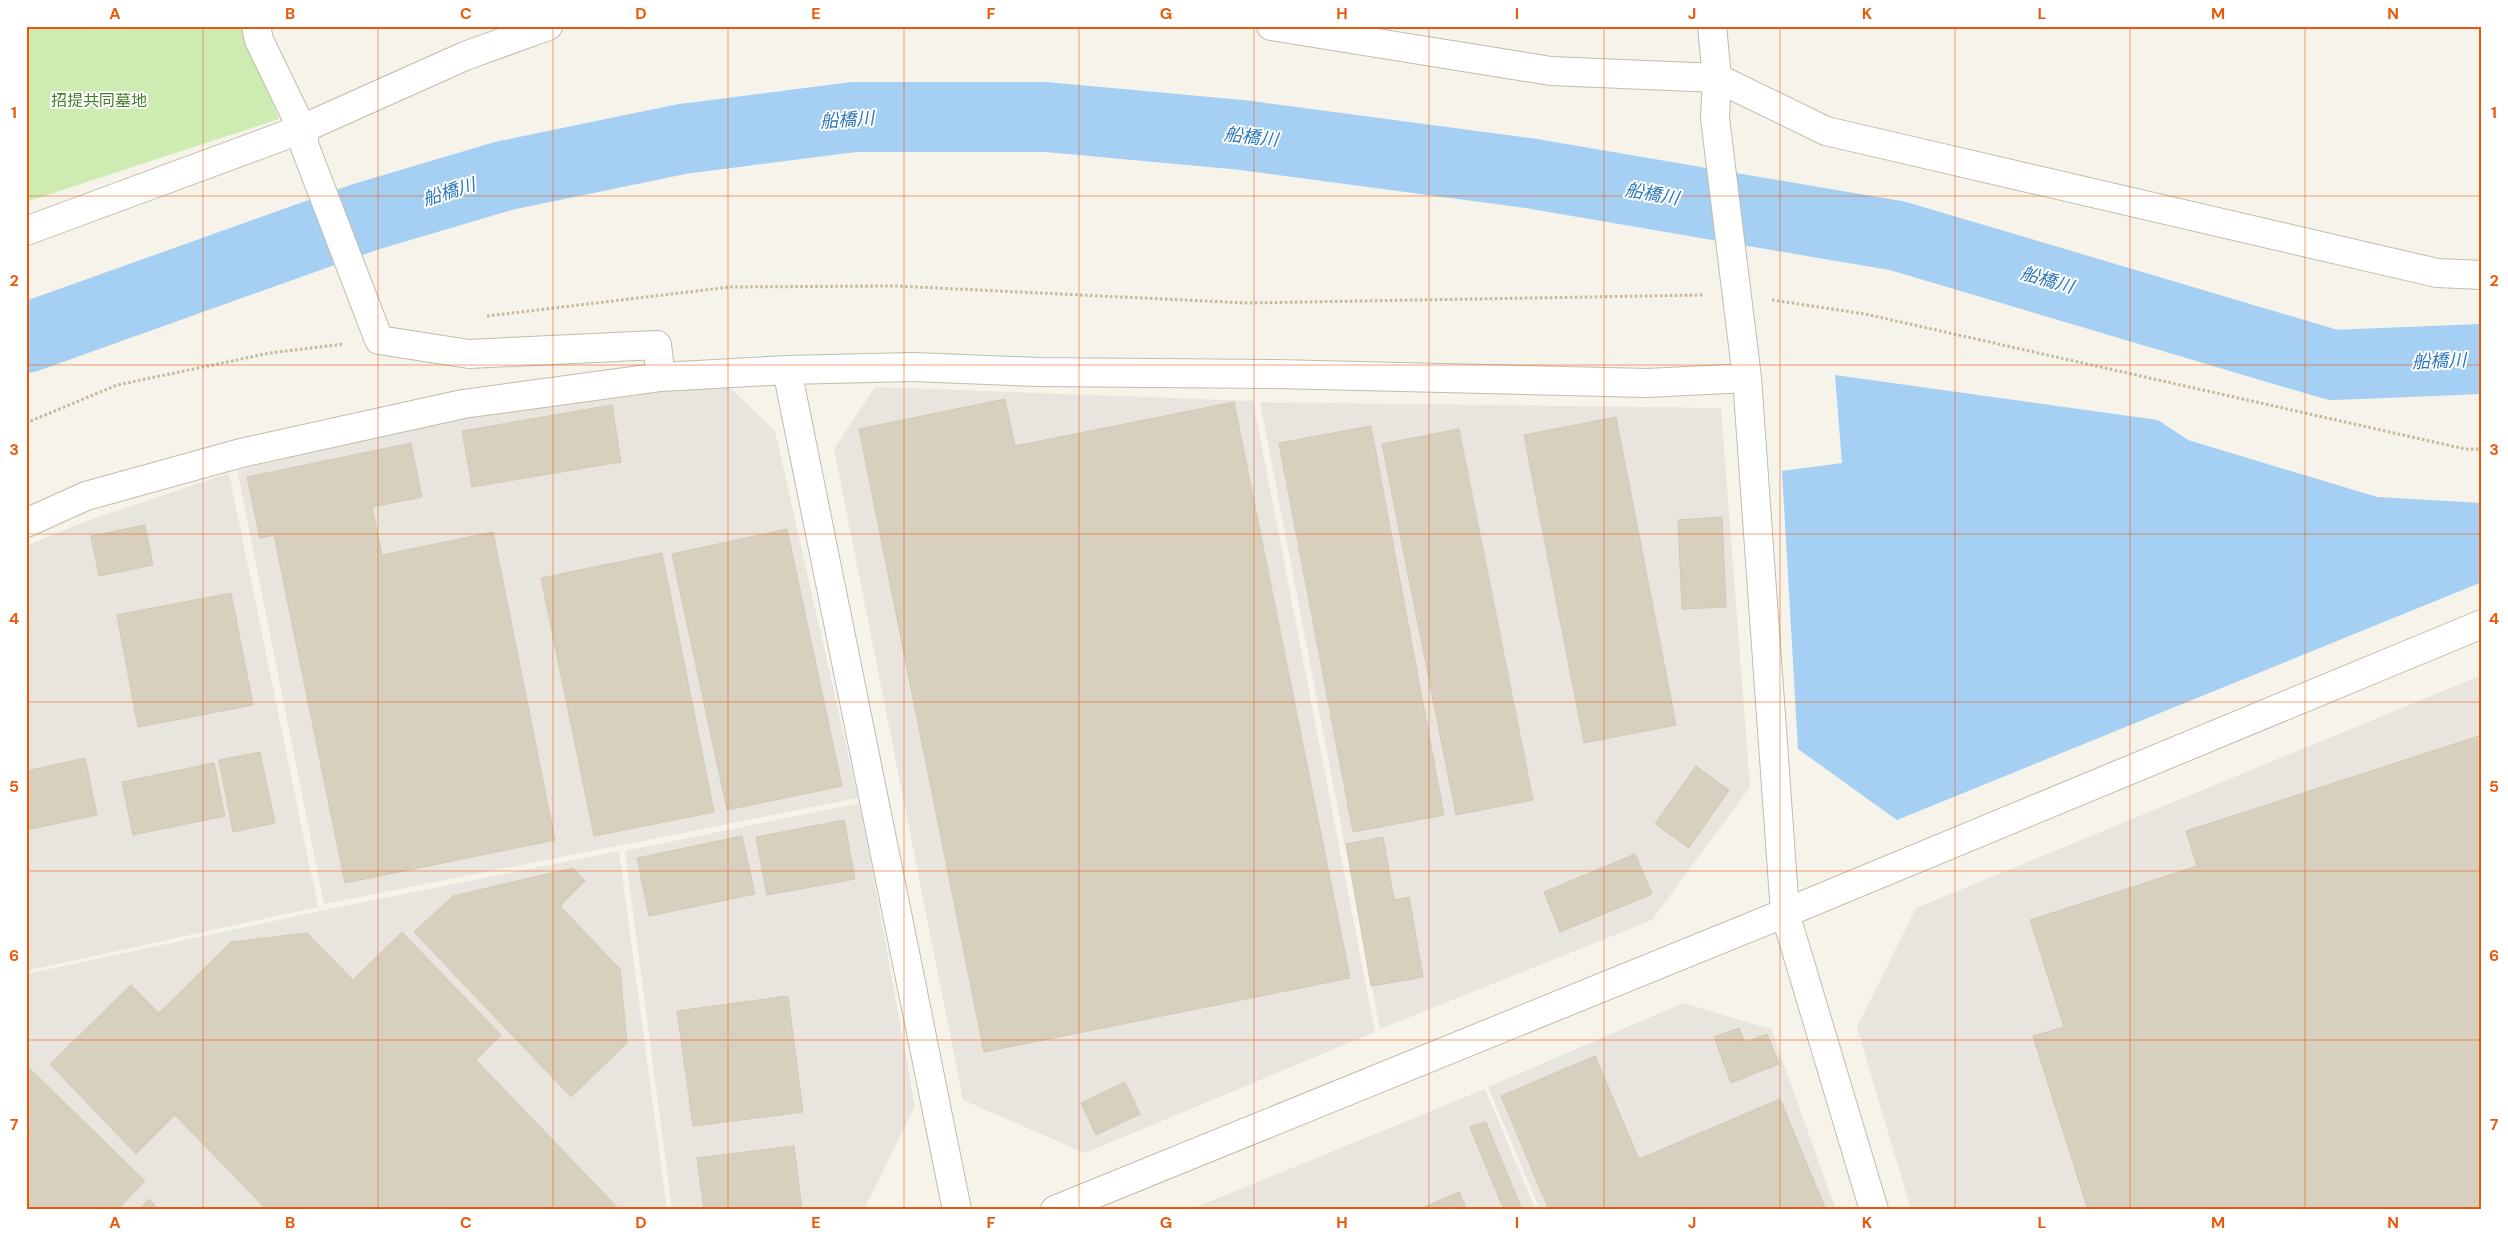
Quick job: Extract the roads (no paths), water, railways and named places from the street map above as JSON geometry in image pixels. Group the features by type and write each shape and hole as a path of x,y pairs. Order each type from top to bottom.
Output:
{"street":[{"path":"256,26 259,40 304,138 379,340 468,354 657,345 661,377"},
{"path":"26,231 304,138 465,56 548,26"},
{"path":"1271,26 1551,71 1717,78 1826,131 2437,273 2482,275"},
{"path":"1712,26 1717,78 1715,118 1747,378 1785,913 1874,1210"},
{"path":"26,522 86,496 241,453 463,404 661,377 787,370 914,367 1038,372 1276,374 1647,383 1747,378"},
{"path":"787,370 957,1210"},
{"path":"1055,1210 1785,913 2482,624"}],"water":[{"path":"1835,375 2158,420 2188,440 2377,497 2482,503 2482,582 1897,820 1798,749 1782,471 1842,463"}],"waterway":[{"name":"船橋川","path":"26,338 365,217 503,176 682,139 854,117 1046,117 1242,135 1528,173 1898,236 2333,365 2482,359"}],"park label":[{"name":"招提共同墓地","path":"99,100"}]}
